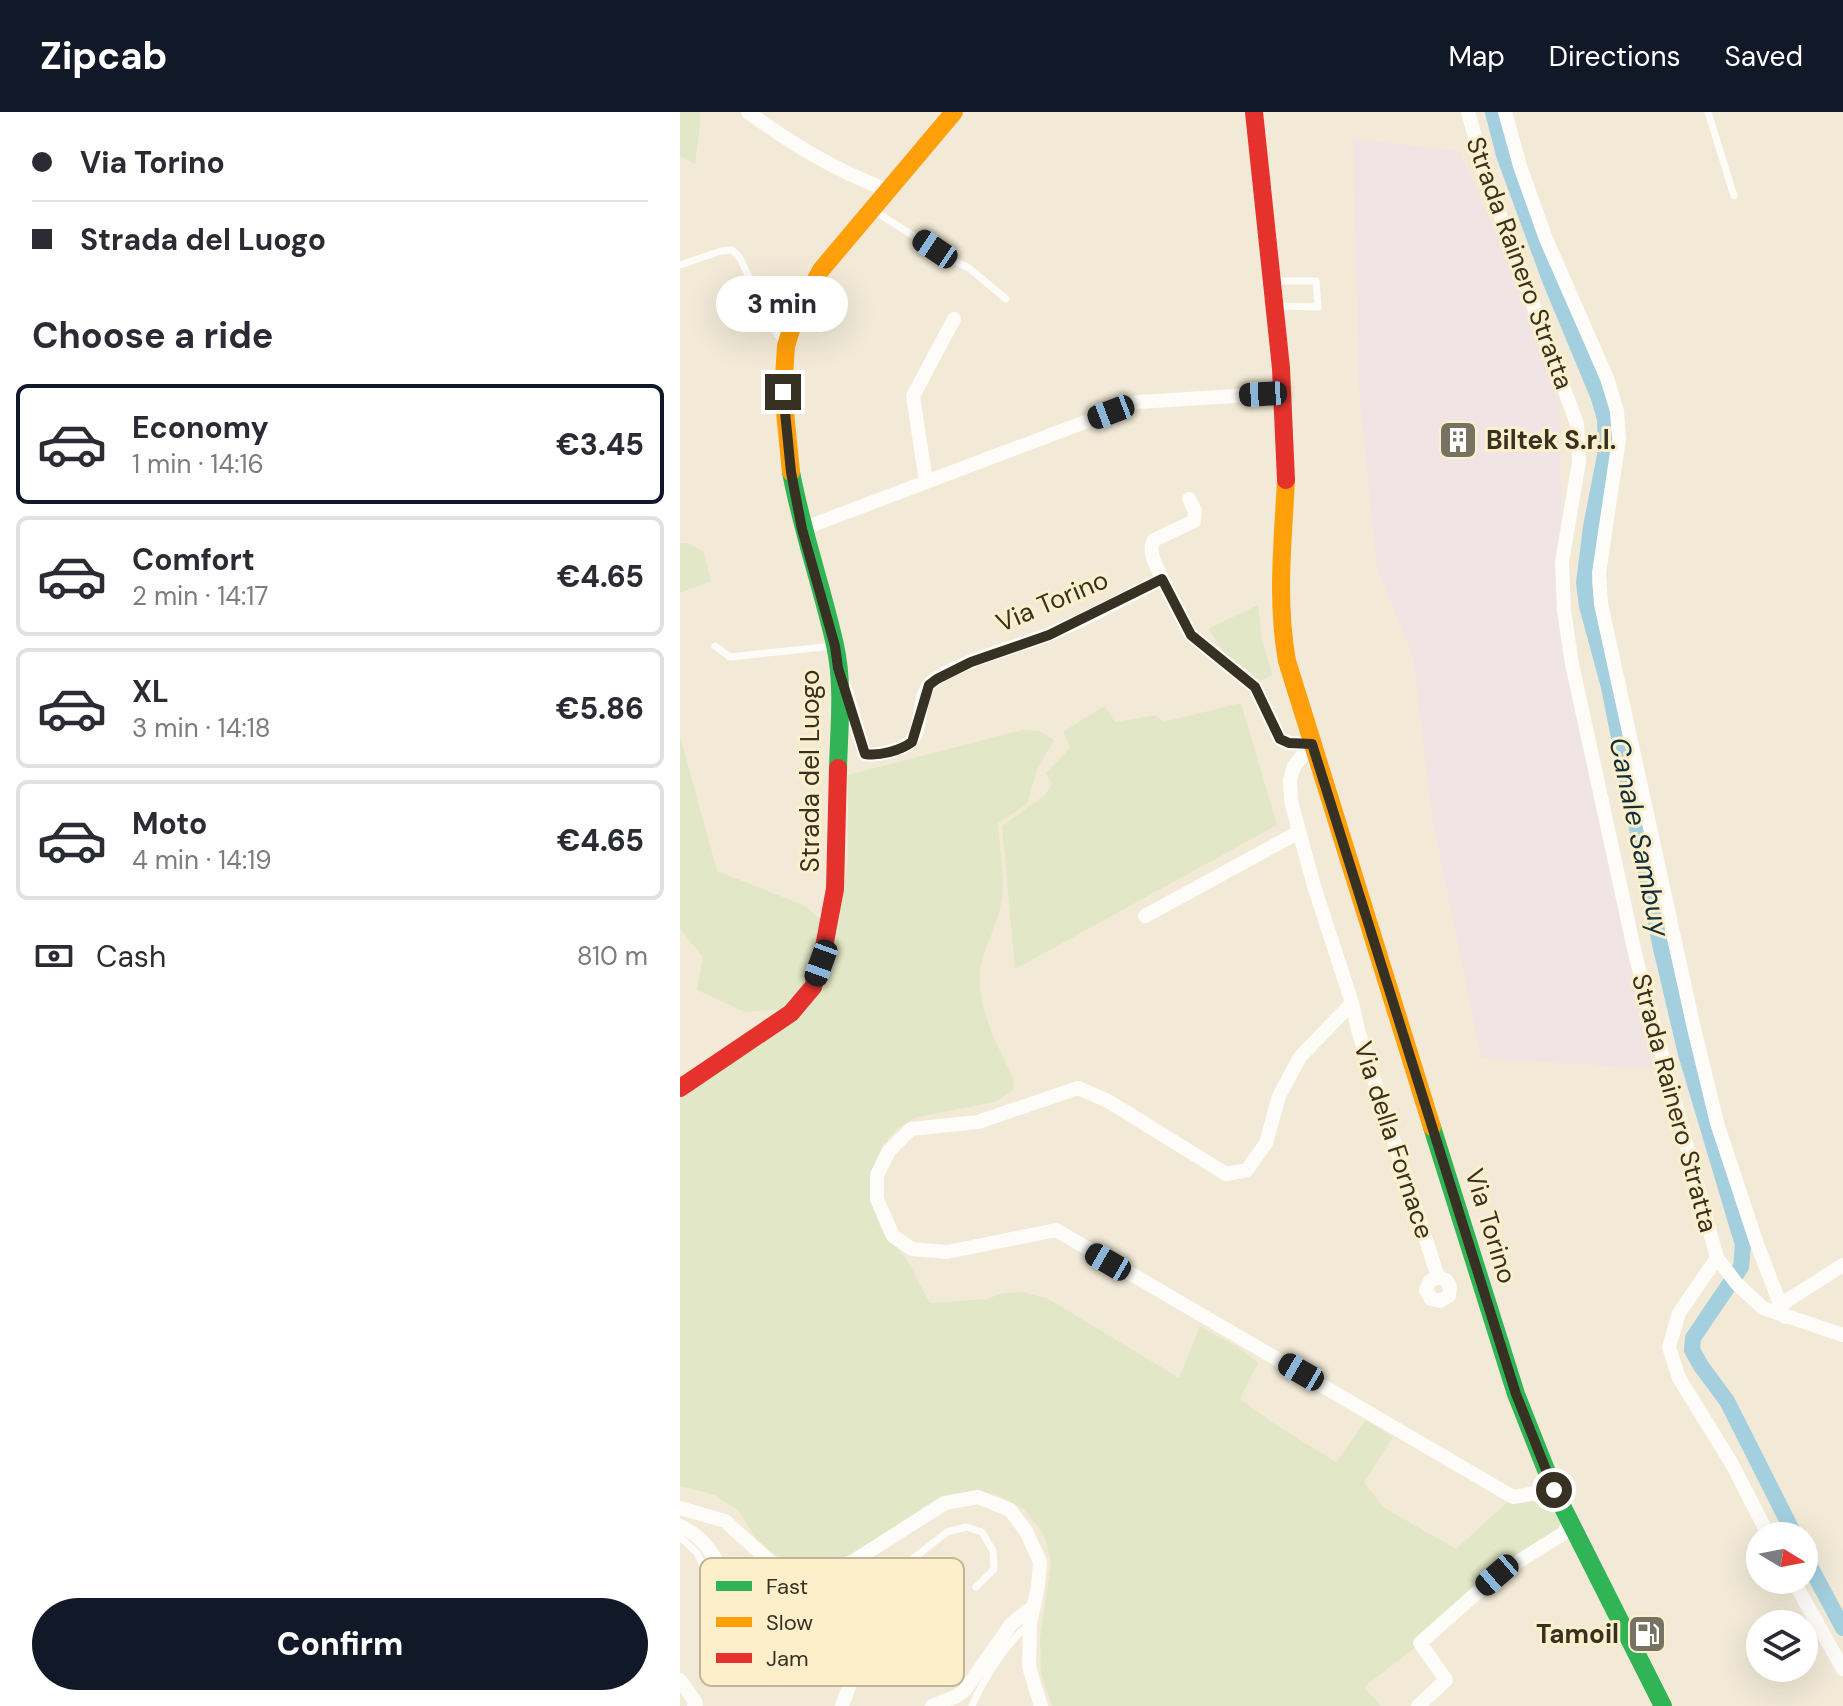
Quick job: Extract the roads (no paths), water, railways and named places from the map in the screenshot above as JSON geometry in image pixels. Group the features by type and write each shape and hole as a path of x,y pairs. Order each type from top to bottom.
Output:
{"main road":[{"name":"Strada del Luogo","path":"680,1088 791,1013 813,987 821,963 835,889 840,703 835,646 802,529 791,472 783,392 786,346 795,317 821,270 954,112"},
{"name":"Via Torino","path":"1254,112 1284,393 1286,470 1278,608 1287,661 1516,1394 1554,1490 1663,1706"}],"street":[{"path":"748,112 830,166 887,190"},
{"name":"Strada Rainero Stratta","path":"1468,112 1489,185 1577,424 1579,462 1562,562 1564,611 1572,664 1636,958 1717,1258 1737,1284 1763,1308 1783,1311 1843,1335"},
{"path":"1505,112 1546,239 1607,378 1617,411 1619,439 1599,573 1601,604 1717,1123 1783,1311 1843,1265"},
{"path":"926,482 913,396 954,319"},
{"path":"802,529 1138,402 1284,393"},
{"path":"1189,499 1195,511 1194,521 1151,544 1150,550 1162,579 1191,635 1255,687 1280,739 1289,743 1312,744"},
{"name":"Via Torino","path":"838,668 865,754 896,750 912,742 929,685 937,679 971,662 1049,635 1162,579"},
{"name":"Via della Fornace","path":"1312,744 1294,766 1290,780 1291,801 1358,1030 1438,1277"},
{"path":"1145,916 1299,832"},
{"name":"Via della Fornace","path":"1352,1003 1300,1057 1279,1096 1266,1143 1247,1170 1226,1174 1108,1101 1078,1088 978,1122 911,1129 889,1151 877,1175 877,1199 893,1236 912,1249 947,1252 1056,1230 1513,1497 1554,1490"},
{"name":"Strada Rainero Stratta","path":"1717,1258 1679,1313 1669,1347 1679,1378 1732,1464 1762,1522"},
{"path":"858,1558 945,1503 978,1497 1010,1510 1026,1531 1040,1562 1030,1624 1029,1667 1041,1706"},
{"path":"680,1508 725,1521 766,1558"},
{"path":"1418,1706 1446,1680 1420,1643 1497,1575 1564,1533 1570,1520"},
{"path":"680,1526 693,1531 704,1541 715,1558"},
{"path":"1801,1594 1843,1669"},
{"path":"932,1706 965,1690 1012,1623 1033,1607"},
{"path":"680,1680 696,1703 694,1706"},
{"path":"842,1706 849,1686"}],"lane":[{"path":"1708,112 1734,196"},
{"path":"872,208 948,258 969,268 1006,299"},
{"path":"680,265 732,250 740,258 772,326 786,346"},
{"path":"1272,281 1316,281 1318,307 1275,306"},
{"path":"715,646 730,657 835,646"},
{"path":"914,1558 947,1532 966,1527 982,1532 993,1551 994,1569 976,1587"},
{"path":"680,1537 700,1559"},
{"path":"972,1706 979,1689 1019,1632 1030,1624"}],"waterway":[{"name":"Canale Sambuy","path":"1493,112 1504,155 1605,419 1606,450 1584,583 1587,606 1609,687 1660,944 1686,1054 1743,1245 1741,1267 1693,1338 1692,1350 1727,1401 1788,1522"},
{"name":"Canale Sambuy","path":"1818,1581 1843,1628"}],"place":[{"name":"Biltek S.r.l.","path":"1458,440"},
{"name":"Tamoil","path":"1647,1634"}]}
